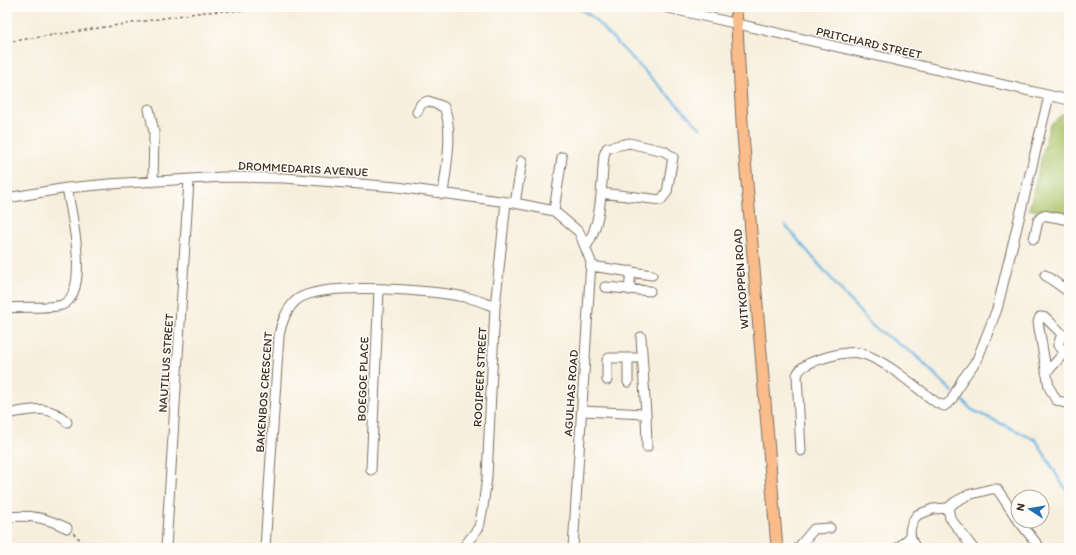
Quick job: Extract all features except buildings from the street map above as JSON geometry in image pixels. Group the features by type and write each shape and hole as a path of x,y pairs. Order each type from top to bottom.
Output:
{"main road":[{"name":"WITKOPPEN ROAD","path":"736,7 742,122 777,548"}],"street":[{"name":"PRITCHARD STREET","path":"664,7 1069,100"},
{"path":"801,451 796,375 801,368 811,362 834,355 863,353 897,373 942,405 948,405 962,380 977,360 997,309 1049,96"},
{"path":"417,112 421,104 428,101 444,106 446,112 448,121 447,156 443,194"},
{"path":"149,108 154,132 153,182"},
{"path":"585,244 594,234 601,193 604,155 607,148 629,143 664,151 673,157 667,192 661,200 601,193"},
{"path":"554,211 562,157"},
{"name":"ROOIPEER STREET","path":"463,548 479,527 483,506 487,477 495,307 510,202 522,161"},
{"name":"DROMMEDARIS AVENUE","path":"7,198 67,188 223,177 265,177 397,187 510,202 554,211 571,224 585,244"},
{"name":"NAUTILUS STREET","path":"166,548 189,180"},
{"path":"7,308 62,305 70,299 75,291 77,251 67,188"},
{"path":"1034,239 1038,221 1043,215 1069,220"},
{"name":"AGULHAS ROAD","path":"573,548 591,266 585,244"},
{"path":"591,266 652,275"},
{"path":"629,290 631,271"},
{"path":"1045,275 1069,292"},
{"path":"605,287 650,291"},
{"name":"BAKENBOS CRESCENT","path":"265,548 279,336 283,319 297,300 314,292 354,289 427,291 469,298 495,307"},
{"name":"BOEGOE PLACE","path":"371,470 378,290"},
{"path":"1046,373 1067,354 1058,344 1062,334 1046,318 1040,317 1038,322 1046,373 1053,397 1060,403 1069,402"},
{"path":"641,337 647,447"},
{"path":"607,380 607,359 611,357 641,358"},
{"path":"628,358 628,382"},
{"path":"7,414 31,410 51,410 67,422"},
{"path":"582,414 604,417 609,412 646,414"},
{"path":"898,548 912,541 909,528 916,515 933,509 948,508 955,502 968,495 994,488 1010,509"},
{"path":"948,508 950,518 973,548"},
{"path":"7,518 31,515 51,520 67,528"},
{"path":"798,548 814,529 830,528"},
{"path":"1025,529 1040,548"}],"path":[{"path":"7,42 204,12 330,7"},
{"path":"67,528 89,548"}],"green space":[{"path":"1064,113 1069,114 1069,218 1029,209 1050,124"}],"waterway":[{"path":"577,7 591,16 701,129"},
{"path":"785,225 872,326 914,354 953,392"},
{"path":"957,395 972,410 1036,440 1062,484 1069,492"}]}
